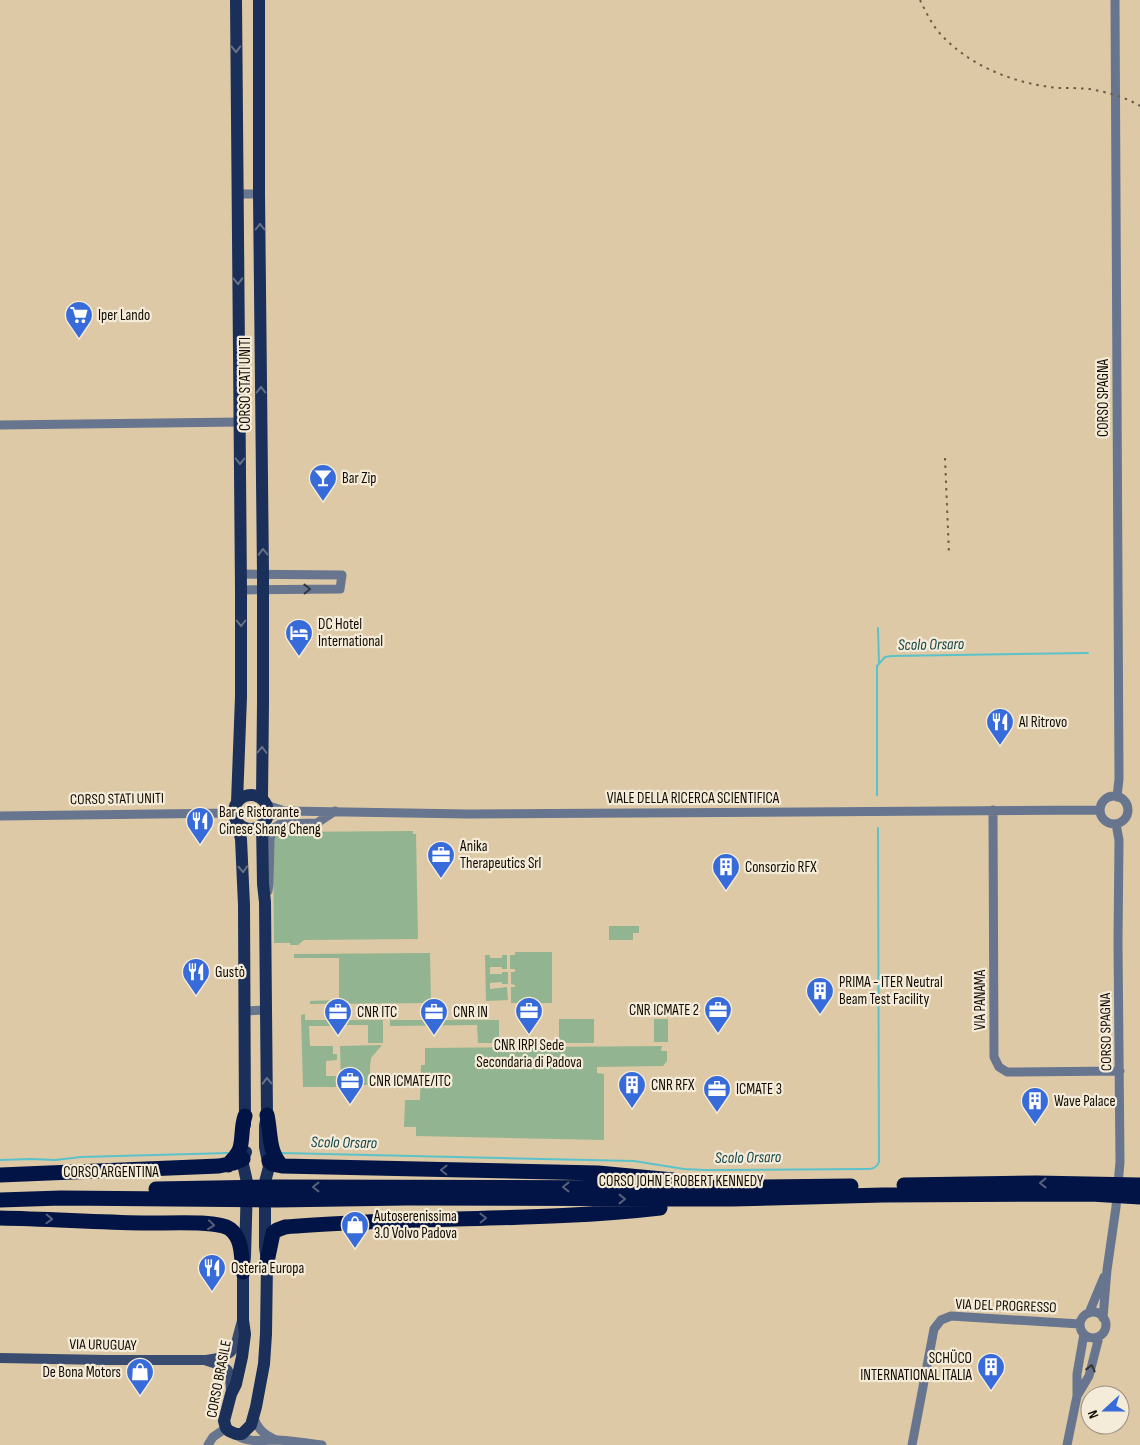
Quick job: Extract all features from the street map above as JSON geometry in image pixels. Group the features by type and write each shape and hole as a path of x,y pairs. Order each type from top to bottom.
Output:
{"highway":[{"path":"267,1115 274,1156 272,1161 598,1173 762,1187"},
{"path":"228,1165 240,1148 242,1125 245,1116"},
{"path":"0,1175 228,1165 244,1160"},
{"name":"CORSO JOHN E ROBERT KENNEDY","path":"221,1194 272,1190 666,1188 985,1183 1091,1189 1140,1196"},
{"name":"CORSO JOHN E ROBERT KENNEDY","path":"272,1190 407,1198 732,1199 1091,1189 1140,1185"},
{"name":"CORSO ARGENTINA","path":"0,1190 221,1194"},
{"name":"CORSO ARGENTINA","path":"0,1200 221,1194"},
{"path":"267,1262 273,1233 285,1227 412,1220 553,1216 614,1212 732,1199"},
{"path":"0,1218 222,1226 228,1228 237,1237 241,1250 243,1272"}],"main road":[{"name":"CORSO STATI UNITI","path":"236,0 241,590 241,697 236,812 241,839 244,905 244,1160 247,1182"},
{"name":"CORSO STATI UNITI","path":"259,0 263,884 265,902 267,1115"},
{"path":"246,795 254,795 264,811 255,828 250,829 242,826 236,812 246,795"},
{"path":"244,1160 255,1150 260,1151 272,1161 268,1172 272,1190 265,1247 267,1262 264,1364 254,1418"},
{"name":"CORSO BRASILE","path":"247,1182 243,1272 244,1334 242,1357 236,1384 224,1421 227,1432 242,1434 247,1430 254,1418"}],"street":[{"name":"CORSO SPAGNA","path":"1077,1396 1089,1376 1098,1337 1106,1326 1103,1318 1107,1270 1120,1162 1118,943 1120,840 1116,824 1123,821 1128,809 1125,801 1117,797 1119,763 1115,0"},
{"path":"238,194 260,194"},
{"name":"CORSO STATI UNITI","path":"0,425 240,422"},
{"path":"240,574 342,575 340,589 241,590"},
{"path":"1116,824 1107,823 1103,820 1100,810 1104,800 1113,796 1117,797"},
{"name":"VIA PANAMA","path":"993,810 994,1057 999,1067 1007,1072 1120,1071"},
{"name":"VIALE DELLA RICERCA SCIENTIFICA","path":"264,811 468,814 1100,810"},
{"path":"265,902 269,884 270,839 274,828 280,824 317,823 335,811"},
{"name":"CORSO STATI UNITI","path":"0,816 236,812"},
{"path":"245,1011 266,1010"},
{"name":"CORSO SPAGNA","path":"1080,1324 1082,1318 1089,1313 1107,1270"},
{"path":"1089,1313 1097,1313 1103,1318"},
{"name":"VIA DEL PROGRESSO","path":"912,1445 934,1329 941,1320 951,1316 1080,1324"},
{"name":"VIA URUGUAY","path":"0,1358 206,1360 221,1358 232,1352 238,1341 243,1320"},
{"path":"1080,1324 1081,1331 1084,1334 1091,1338 1098,1337"},
{"name":"CORSO SPAGNA","path":"1066,1445 1077,1396 1077,1374 1084,1334"},
{"name":"VIA URUGUAY","path":"206,1360 226,1368 230,1372 232,1394"},
{"path":"254,1418 262,1433 276,1440"},
{"path":"208,1445 213,1437 227,1432 242,1438 260,1441 276,1440 322,1445"}],"green space":[{"path":"413,831 413,834 416,834 418,939 304,940 298,945 274,943 273,838 280,832"},
{"path":"609,926 639,926 639,933 633,933 633,940 609,940"},
{"path":"515,952 552,952 552,1003 511,1003 511,987 515,987 515,985 511,984 511,972 515,972 515,969 510,969 510,955 515,955"},
{"path":"430,953 431,1003 310,1004 310,1001 339,1000 339,958 294,958 294,954"},
{"path":"485,955 490,955 490,958 502,958 502,955 507,955 507,969 490,967 490,974 508,972 508,984 502,984 502,982 490,983 490,989 507,987 508,1000 486,1001"},
{"path":"305,1014 305,1020 337,1020 337,1026 309,1026 310,1046 333,1046 333,1054 337,1054 337,1060 326,1061 326,1076 338,1076 336,1087 303,1087 301,1015"},
{"path":"559,1019 594,1019 594,1043 559,1043"},
{"path":"654,1019 668,1019 668,1042 654,1042"},
{"path":"340,1020 383,1020 383,1043 368,1043 368,1025 340,1025"},
{"path":"390,1020 499,1020 499,1043 478,1043 477,1025 390,1026"},
{"path":"382,1045 371,1058 370,1085 341,1085 340,1046"},
{"path":"662,1046 661,1051 667,1051 667,1061 663,1066 597,1067 597,1073 604,1074 604,1140 416,1136 416,1127 404,1127 405,1100 420,1100 421,1065 425,1065 425,1048"}],"waterway":[{"path":"878,628 879,663"},
{"name":"Scolo Orsaro","path":"877,795 877,666 885,657 1088,653"},
{"name":"Scolo Orsaro","path":"281,1153 634,1161 684,1169 704,1170 872,1169 879,1162 878,828"},
{"name":"Scolo Orsaro","path":"0,1160 55,1160 81,1157 228,1153"}],"railway":[{"path":"920,0 934,27 949,42 976,63 992,71 1042,86 1089,89 1102,92 1122,97 1140,106"},
{"path":"945,458 949,554"}],"place":[{"name":"Iper Lando","path":"79,339"},
{"name":"Bar Zip","path":"323,502"},
{"name":"DC Hotel International","path":"299,657"},
{"name":"Al Ritrovo","path":"1000,746"},
{"name":"Bar e Ristorante Cinese Shang Cheng","path":"200,845"},
{"name":"Anika Therapeutics Srl","path":"441,879"},
{"name":"Consorzio RFX","path":"726,891"},
{"name":"Gustò","path":"196,996"},
{"name":"PRIMA - ITER Neutral Beam Test Facility","path":"820,1015"},
{"name":"CNR ICMATE 2","path":"718,1034"},
{"name":"CNR IRPI Sede Secondaria di Padova","path":"529,1035"},
{"name":"CNR ITC","path":"338,1036"},
{"name":"CNR IN","path":"434,1036"},
{"name":"CNR ICMATE/ITC","path":"350,1105"},
{"name":"CNR RFX","path":"632,1109"},
{"name":"ICMATE 3","path":"717,1113"},
{"name":"Wave Palace","path":"1035,1125"},
{"name":"Autoserenissima 3.0 Volvo Padova","path":"355,1249"},
{"name":"Osteria Europa","path":"212,1292"},
{"name":"SCHÜCO INTERNATIONAL ITALIA","path":"991,1391"},
{"name":"De Bona Motors","path":"140,1396"}]}
